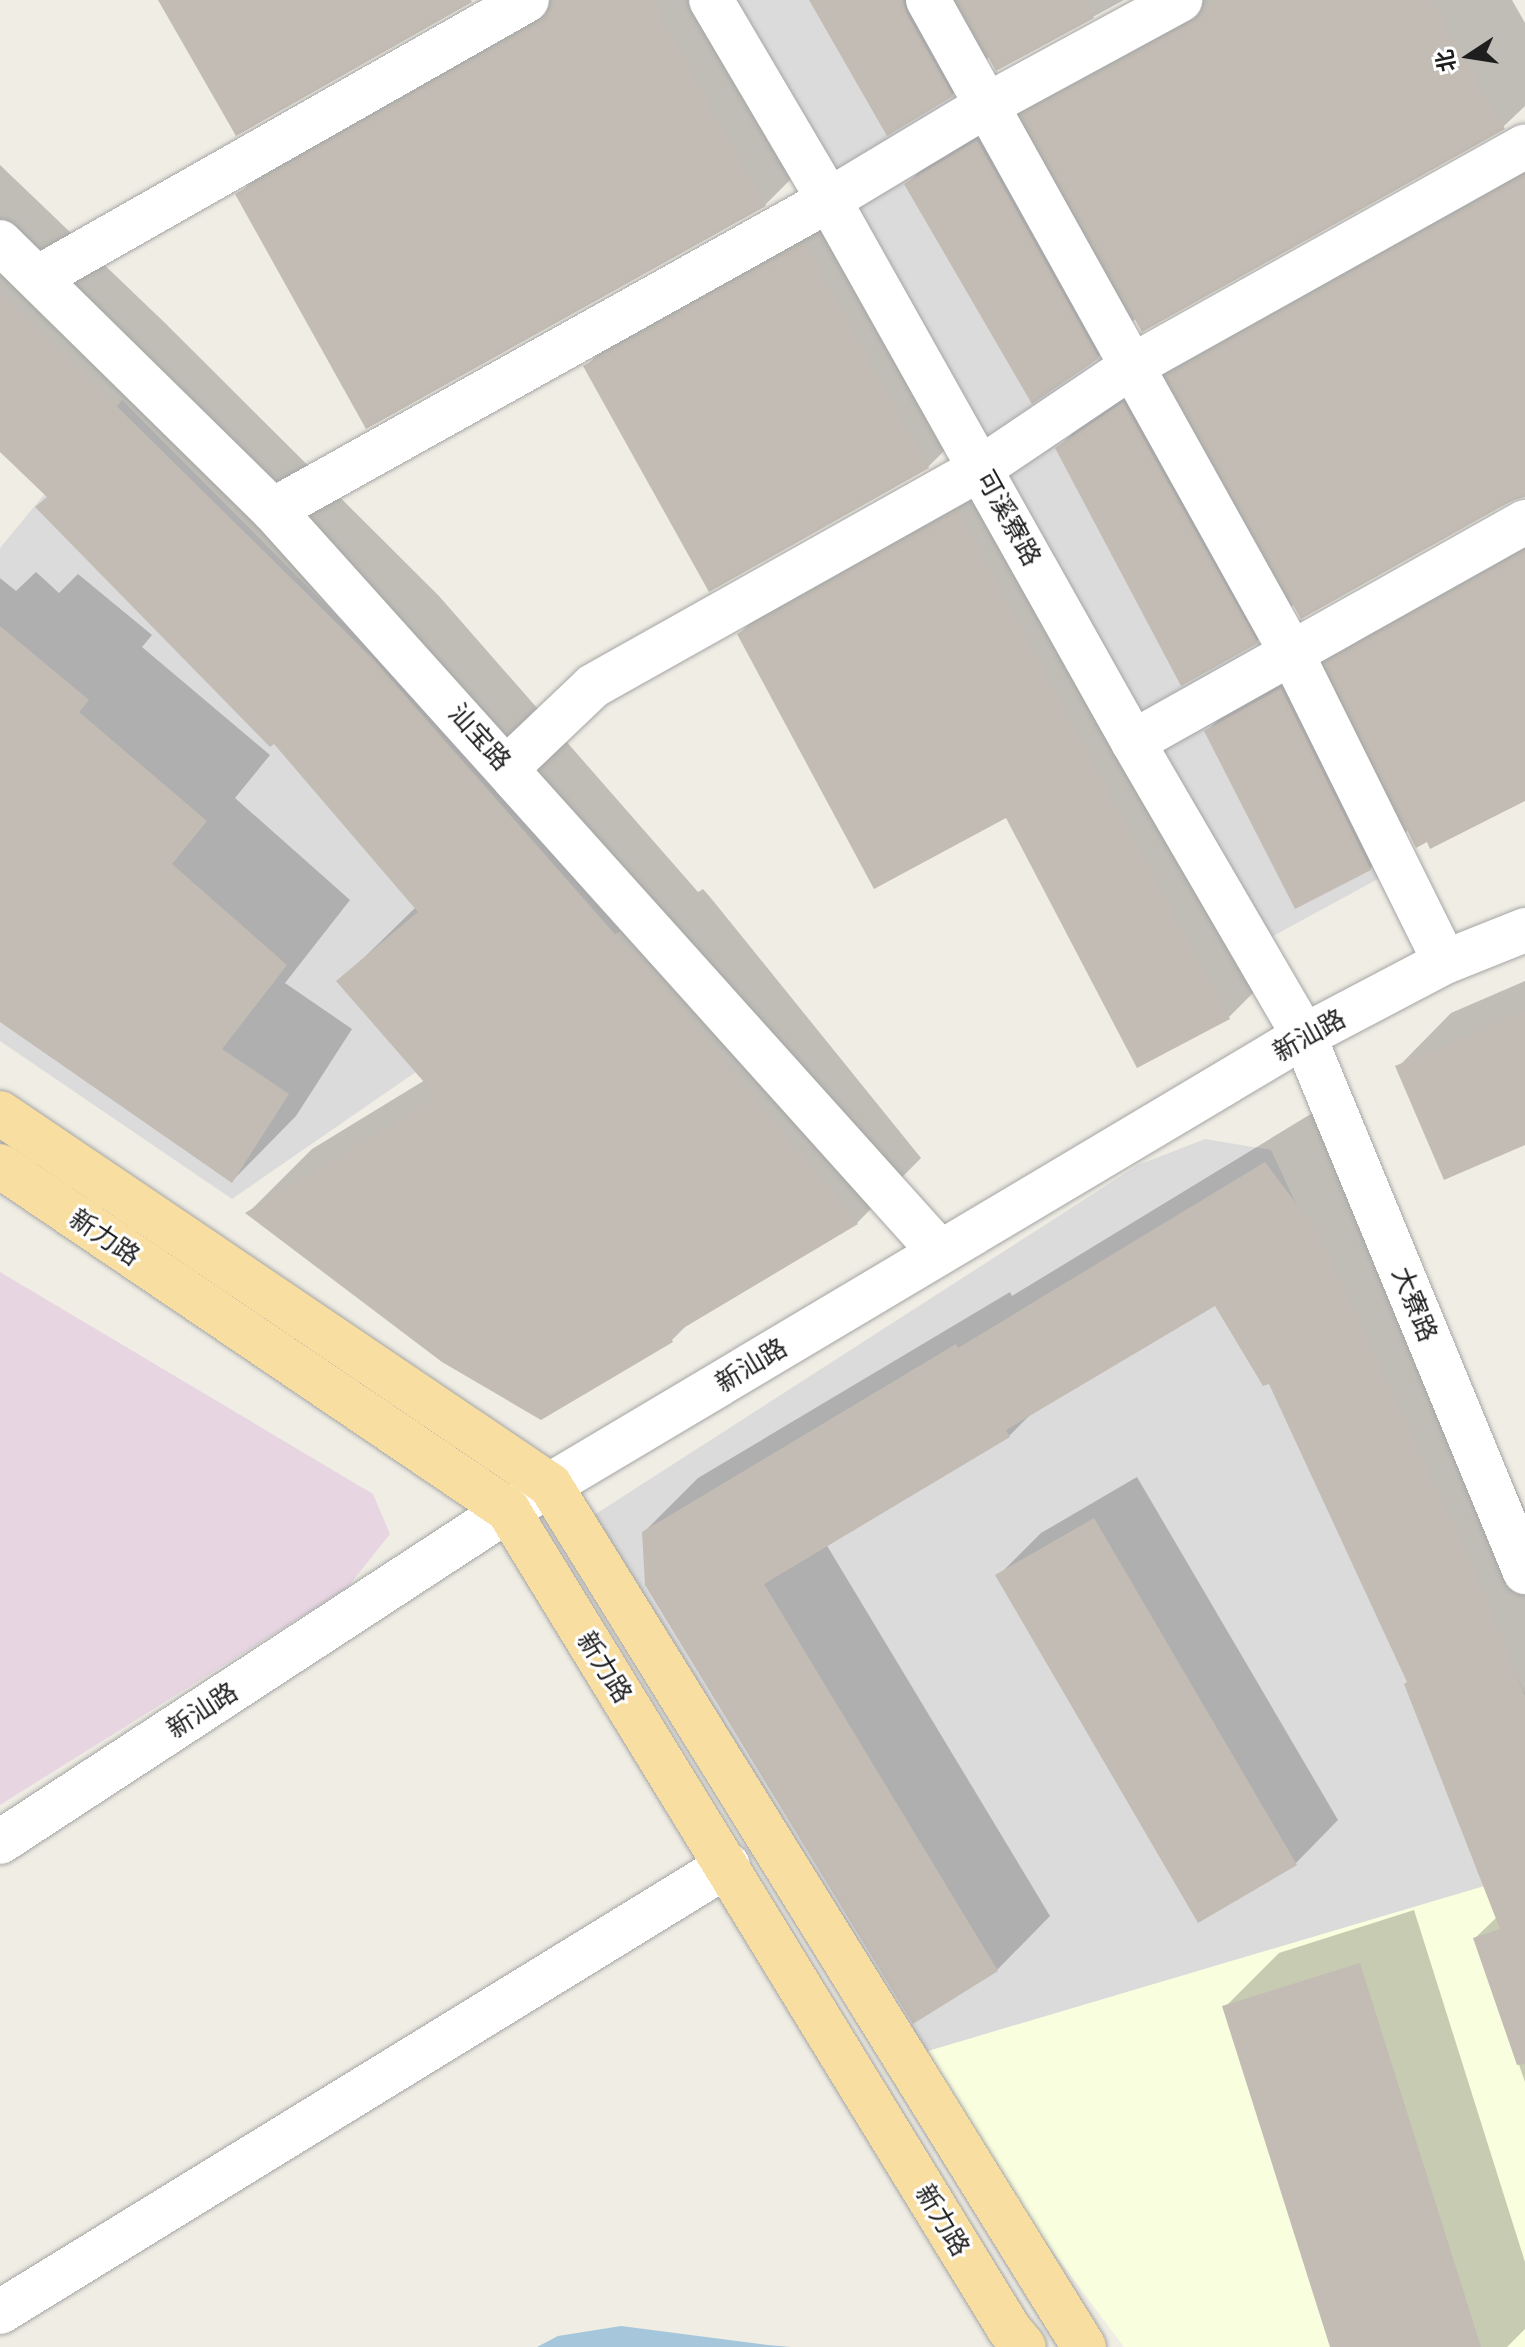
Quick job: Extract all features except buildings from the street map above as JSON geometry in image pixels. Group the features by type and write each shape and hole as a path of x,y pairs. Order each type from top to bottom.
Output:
{"main road":[{"path":"0,1113 550,1485 1080,2342"},
{"name":"新力路","path":"0,1166 508,1510 1017,2338"}],"street":[{"path":"39,277 527,0"},
{"name":"可溪寮路","path":"711,0 829,200 1133,742 1304,1036"},
{"path":"928,0 1290,650 1445,962"},
{"path":"273,510 829,200 987,105 1180,0"},
{"path":"508,767 593,686 981,468 1132,366 1525,146"},
{"name":"汕宝路","path":"0,242 273,510 508,767 940,1252"},
{"path":"1133,742 1290,650 1525,522"},
{"name":"新汕路","path":"0,1842 508,1510 1304,1036 1445,962 1525,930"},
{"name":"大寮路","path":"1304,1036 1525,1572"},
{"path":"0,2312 728,1865"}],"shaded area":[{"path":"711,0 928,0 1398,868 1251,948"},
{"path":"122,400 394,674 620,931 232,1199 0,1041 0,548"},
{"path":"1205,1139 1271,1150 1525,1693 1525,1874 908,2057 591,1517 1138,1165"},
{"path":"0,1272 373,1494 390,1534 347,1588 0,1805"},
{"path":"1525,1874 1525,2347 1124,2347 908,2057"}],"water":[{"path":"621,2326 791,2347 537,2347 558,2336"}]}
